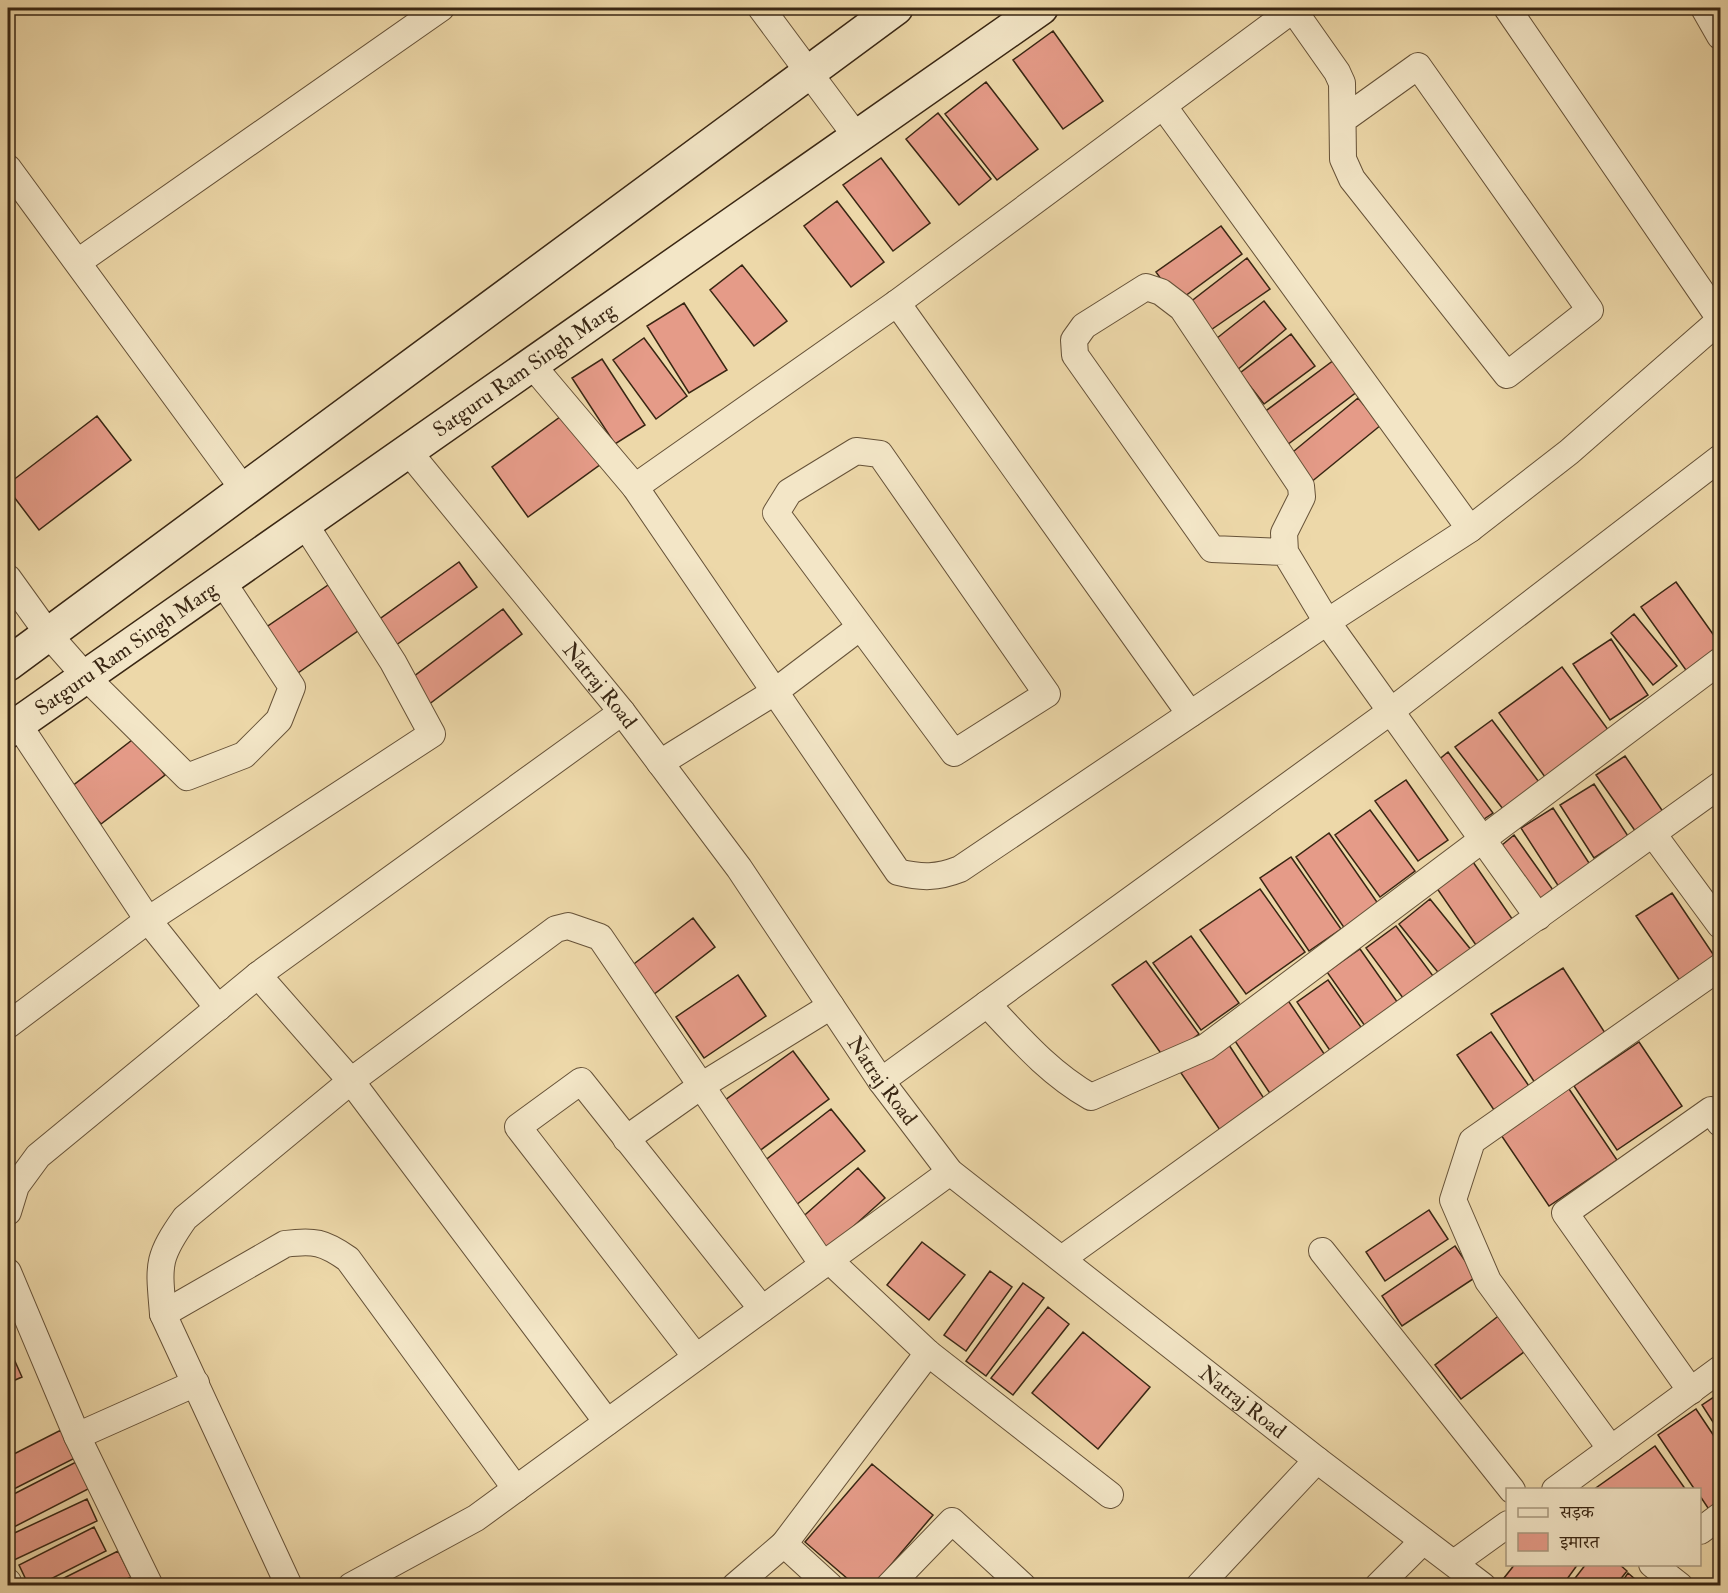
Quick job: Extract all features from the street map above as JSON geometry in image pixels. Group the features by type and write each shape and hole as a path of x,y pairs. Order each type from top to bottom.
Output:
{"main road":[{"path":"8,664 896,8"},
{"name":"Satguru Ram Singh Marg","path":"13,727 1041,8"}],"street":[{"path":"78,262 441,8"},
{"path":"760,8 856,136"},
{"path":"634,487 897,303 1164,107 1293,8 1337,72 1344,95 1343,159 1352,179 1508,375 1590,310 1418,66 1344,119"},
{"path":"532,365 634,487 773,693 898,872 921,878 940,877 960,868 1470,529 1569,452 1720,319 1507,8"},
{"path":"1704,8 1720,36"},
{"path":"1164,107 1470,529"},
{"path":"8,168 244,490"},
{"path":"1285,552 1212,549 1075,355 1074,340 1084,327 1146,287 1161,292 1182,308 1301,486 1302,497 1284,533 1285,552 1327,622 1538,916"},
{"path":"897,303 1190,714"},
{"name":"Natraj Road","path":"408,451 622,712 739,868 881,1081 950,1172 1063,1258 1317,1460 1483,1586"},
{"path":"856,451 880,454 1047,694 954,753 859,628 776,513 789,492 856,451"},
{"path":"881,1081 1391,711 1720,458"},
{"path":"8,1025 148,920 432,734 393,662 304,523"},
{"path":"8,578 49,635 86,677 187,777 244,755 279,720 292,687 222,581"},
{"path":"660,763 773,693 859,628"},
{"path":"987,1004 1042,1062 1067,1083 1091,1097 1206,1047 1720,662"},
{"path":"8,1212 16,1186 38,1156 258,975 622,712"},
{"path":"13,727 148,920 218,1008"},
{"path":"1063,1258 1720,785"},
{"path":"1653,834 1720,925"},
{"path":"289,1586 164,1314 159,1270 165,1246 185,1218 351,1081 556,929 568,926 600,937 701,1086 826,1263 928,1353 1110,1495"},
{"path":"1611,1449 1488,1281 1453,1200 1472,1142 1720,967"},
{"path":"258,975 351,1081 607,1422"},
{"path":"627,1139 701,1086 831,1006"},
{"path":"696,1357 518,1127 581,1081 762,1309"},
{"path":"1690,1391 1565,1213 1711,1110 1720,1123"},
{"path":"351,1586 476,1518 950,1172"},
{"path":"164,1314 285,1244 305,1241 328,1245 348,1259 516,1489"},
{"path":"1322,1251 1510,1488"},
{"path":"8,1272 77,1436 150,1586"},
{"path":"735,1586 784,1544 928,1353"},
{"path":"1558,1488 1720,1369"},
{"path":"77,1436 196,1383"},
{"path":"1199,1586 1317,1460"},
{"path":"1701,1530 1720,1516"},
{"path":"889,1586 952,1521 1023,1586"},
{"path":"1454,1563 1506,1525"},
{"path":"1378,1586 1423,1541"},
{"path":"784,1544 830,1586"},
{"path":"1655,1566 1680,1586"}],"building":[{"path":"1053,31 1103,101 1063,129 1013,60"},
{"path":"986,82 1038,149 997,180 945,114"},
{"path":"938,113 991,179 959,205 906,139"},
{"path":"881,158 930,223 893,251 843,185"},
{"path":"837,201 884,262 851,287 804,226"},
{"path":"1221,226 1242,254 1177,302 1156,272"},
{"path":"1247,258 1270,289 1205,334 1189,303"},
{"path":"742,265 787,321 754,346 710,290"},
{"path":"1264,301 1286,329 1236,371 1212,342"},
{"path":"684,303 727,370 689,393 647,326"},
{"path":"1291,334 1315,366 1264,404 1240,373"},
{"path":"644,338 687,396 656,419 613,360"},
{"path":"1338,357 1362,388 1287,445 1263,413"},
{"path":"602,359 645,425 615,444 572,378"},
{"path":"1358,398 1381,425 1310,483 1288,456"},
{"path":"564,414 601,464 528,517 492,467"},
{"path":"97,416 131,460 39,530 8,489 8,484"},
{"path":"459,562 477,587 392,648 374,623"},
{"path":"334,581 365,626 295,675 262,630"},
{"path":"1676,582 1720,644 1720,650 1688,673 1641,607"},
{"path":"503,609 522,634 428,705 409,680"},
{"path":"1634,614 1677,666 1653,685 1611,633"},
{"path":"1611,639 1648,695 1610,720 1573,664"},
{"path":"1562,667 1609,731 1545,777 1499,713"},
{"path":"1492,720 1539,782 1503,809 1455,747"},
{"path":"136,737 165,775 101,824 71,787"},
{"path":"1448,752 1493,813 1478,823 1436,762"},
{"path":"1625,756 1666,816 1638,835 1596,775"},
{"path":"1406,780 1448,840 1418,861 1375,801"},
{"path":"1594,784 1628,836 1594,858 1560,805"},
{"path":"1553,808 1591,866 1559,887 1521,828"},
{"path":"1370,810 1415,871 1380,897 1335,835"},
{"path":"1329,833 1379,905 1345,929 1296,857"},
{"path":"1514,835 1558,897 1538,911 1495,851"},
{"path":"1291,857 1341,929 1309,951 1260,878"},
{"path":"1473,862 1515,923 1478,948 1436,887"},
{"path":"1260,889 1305,952 1246,994 1200,930"},
{"path":"1672,893 1715,957 1680,981 1636,916"},
{"path":"1430,899 1472,951 1441,976 1399,924"},
{"path":"693,918 715,947 653,995 630,967"},
{"path":"1396,926 1436,980 1406,1002 1366,948"},
{"path":"1191,936 1239,1003 1201,1030 1153,963"},
{"path":"1360,949 1398,1003 1365,1026 1327,972"},
{"path":"1146,961 1199,1034 1165,1059 1112,985"},
{"path":"1563,968 1607,1036 1535,1083 1491,1014"},
{"path":"738,975 766,1016 704,1058 676,1017"},
{"path":"1328,980 1363,1030 1331,1052 1297,1002"},
{"path":"1287,999 1327,1058 1271,1095 1231,1035"},
{"path":"1491,1032 1529,1086 1494,1110 1457,1055"},
{"path":"1227,1042 1265,1100 1220,1130 1181,1073"},
{"path":"1639,1042 1682,1106 1617,1150 1574,1086"},
{"path":"793,1051 829,1099 758,1152 721,1103"},
{"path":"1567,1086 1617,1160 1549,1206 1499,1132"},
{"path":"831,1109 865,1151 796,1205 763,1162"},
{"path":"858,1168 885,1198 826,1251 798,1221"},
{"path":"1429,1210 1448,1239 1385,1281 1366,1252"},
{"path":"922,1242 965,1275 929,1320 887,1285"},
{"path":"1455,1246 1476,1277 1402,1326 1382,1296"},
{"path":"990,1271 1012,1287 966,1351 944,1335"},
{"path":"1023,1283 1044,1298 986,1376 966,1361"},
{"path":"1048,1307 1069,1324 1013,1395 991,1378"},
{"path":"1501,1314 1528,1349 1461,1399 1435,1365"},
{"path":"1083,1332 1150,1387 1098,1449 1032,1393"},
{"path":"10,1350 22,1377 8,1383 8,1351"},
{"path":"1720,1393 1720,1433 1702,1405"},
{"path":"1696,1409 1720,1445 1720,1504 1710,1511 1701,1498 1701,1488 1694,1488 1658,1435"},
{"path":"61,1430 75,1458 8,1492 8,1457"},
{"path":"1655,1446 1685,1488 1596,1488"},
{"path":"78,1461 92,1487 8,1530 8,1497"},
{"path":"872,1464 933,1515 873,1586 856,1586 805,1542"},
{"path":"87,1499 97,1521 12,1561 8,1551 8,1536"},
{"path":"94,1527 106,1551 37,1586 29,1586 19,1565"},
{"path":"118,1551 131,1577 113,1586 48,1586"},
{"path":"1513,1566 1577,1566 1562,1586 1514,1586 1504,1578"},
{"path":"1584,1566 1621,1566 1627,1571 1615,1586 1569,1586"},
{"path":"1628,1573 1643,1586 1619,1586"}]}
